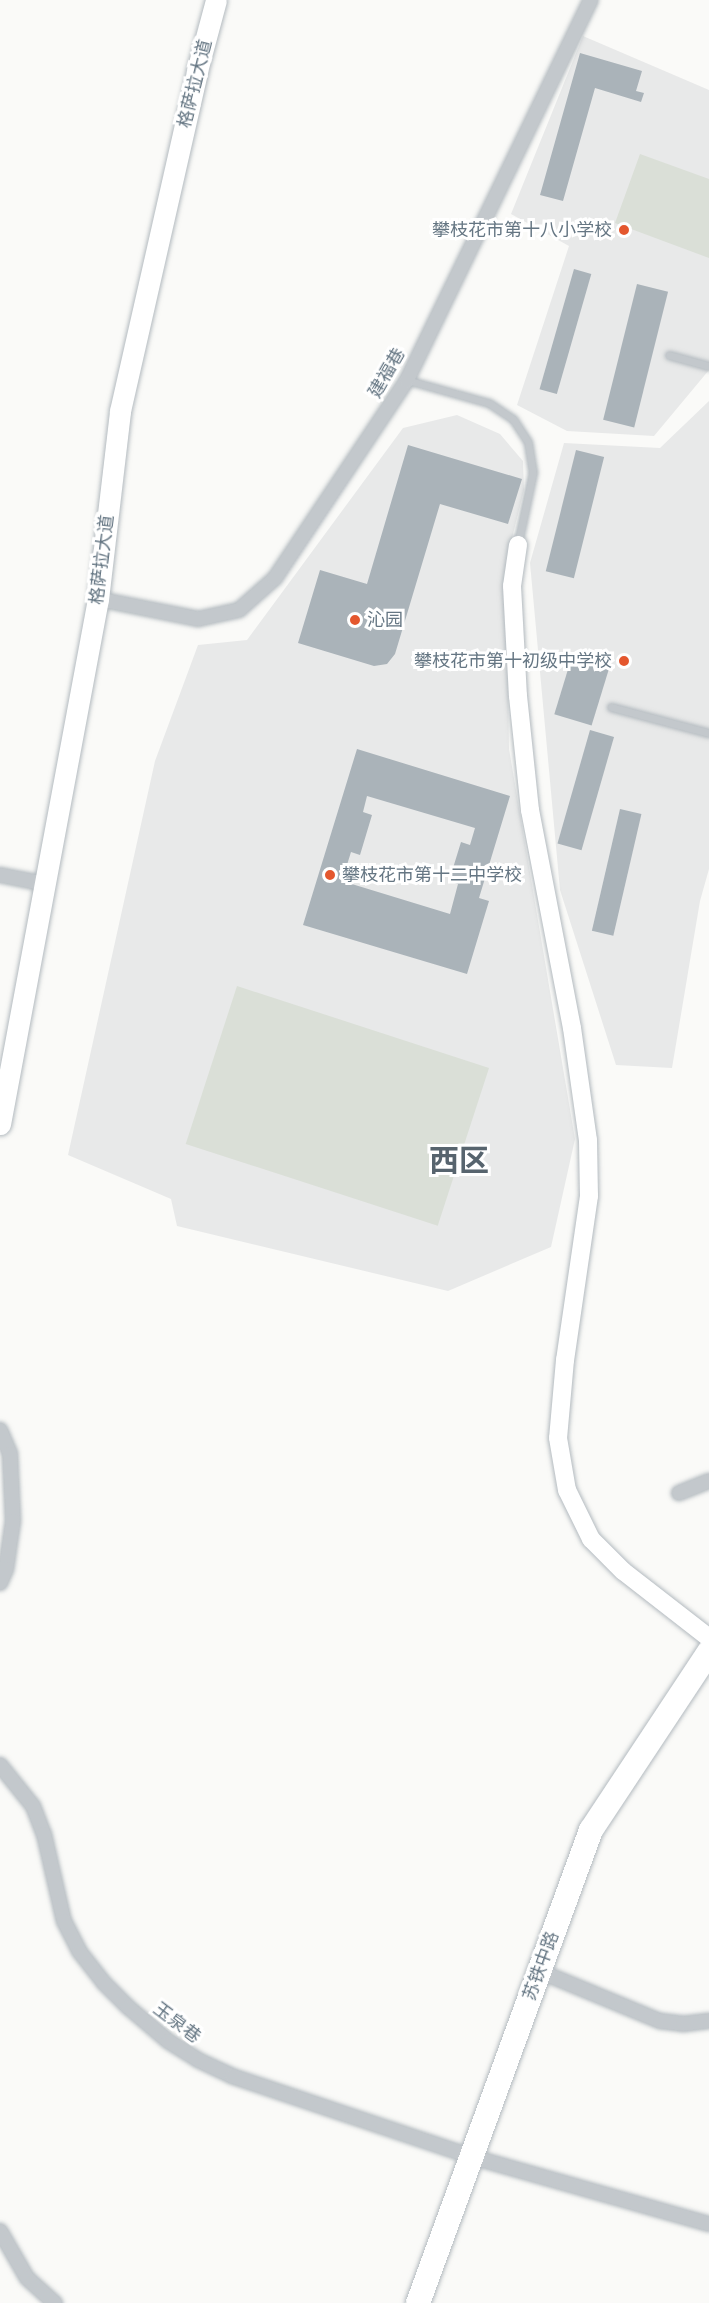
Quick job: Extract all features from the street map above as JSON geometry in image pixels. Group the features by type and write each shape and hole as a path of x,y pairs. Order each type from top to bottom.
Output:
{"highway":[{"name":"苏铁中路","path":"418,2303 591,1830 709,1652"}],"main road":[{"name":"格萨拉大道","path":"0,1124 98,599 120,411 216,0"}],"street":[{"name":"建福巷","path":"98,599 198,620 239,610 275,578 407,380 591,0"},
{"path":"518,545 512,586 518,696 530,810 572,1028 588,1140 589,1196 565,1360 558,1437 567,1490 591,1539 623,1571 709,1638"},
{"path":"0,875 46,884"},
{"path":"0,1430 10,1454 13,1521 6,1569 0,1583"},
{"path":"679,1493 709,1480"},
{"name":"玉泉巷","path":"0,1765 33,1806 44,1834 64,1921 79,1952 104,1983 168,2041 198,2060 232,2076 472,2157 709,2224"},
{"path":"539,1971 660,2021 683,2024 709,2021"},
{"path":"0,2231 27,2278 55,2303"}],"lane":[{"path":"669,355 709,366"},
{"path":"407,380 489,403 513,419 528,442 533,472 518,545"},
{"path":"611,707 709,733"}],"shaded area":[{"name":"攀枝花市第十八小学校","path":"583,36 709,90 709,370 654,436 567,431 517,405 569,246 511,214"},
{"path":"640,154 709,179 709,258 615,223"},
{"name":"攀枝花市第十初级中学校","path":"709,401 709,869 700,901 672,1068 616,1065 560,890 530,563 564,443 660,448"},
{"name":"攀枝花市第十二中学校","path":"457,415 500,434 523,461 524,490 506,562 509,749 575,1139 551,1247 448,1291 177,1226 171,1199 68,1155 155,761 198,645 247,640 403,428"},
{"path":"237,986 489,1068 438,1226 186,1144"}],"building":[{"path":"580,53 642,71 636,91 644,93 641,102 595,88 563,201 540,195"},
{"path":"574,269 591,274 557,394 540,389"},
{"path":"637,284 668,292 634,428 603,420"},
{"path":"408,445 522,479 508,524 440,504 395,654 387,664 374,666 298,643 320,570 367,584"},
{"path":"576,450 604,457 574,578 546,571"},
{"path":"573,653 610,664 592,726 554,714"},
{"path":"590,730 614,737 582,850 557,843"},
{"path":"357,749 510,796 479,898 489,901 467,974 303,925","holes":["367,796 475,828 470,845 461,842 449,881 458,884 450,914 342,881 351,852 360,855 372,815 363,812"]},
{"path":"620,809 641,814 613,936 592,931"}],"place":[{"name":"攀枝花市第十八小学校","path":"624,230"},
{"name":"沁园","path":"355,620"},
{"name":"攀枝花市第十初级中学校","path":"624,661"},
{"name":"攀枝花市第十二中学校","path":"330,875"}],"district":[{"name":"西区","path":"459,1161"}]}
